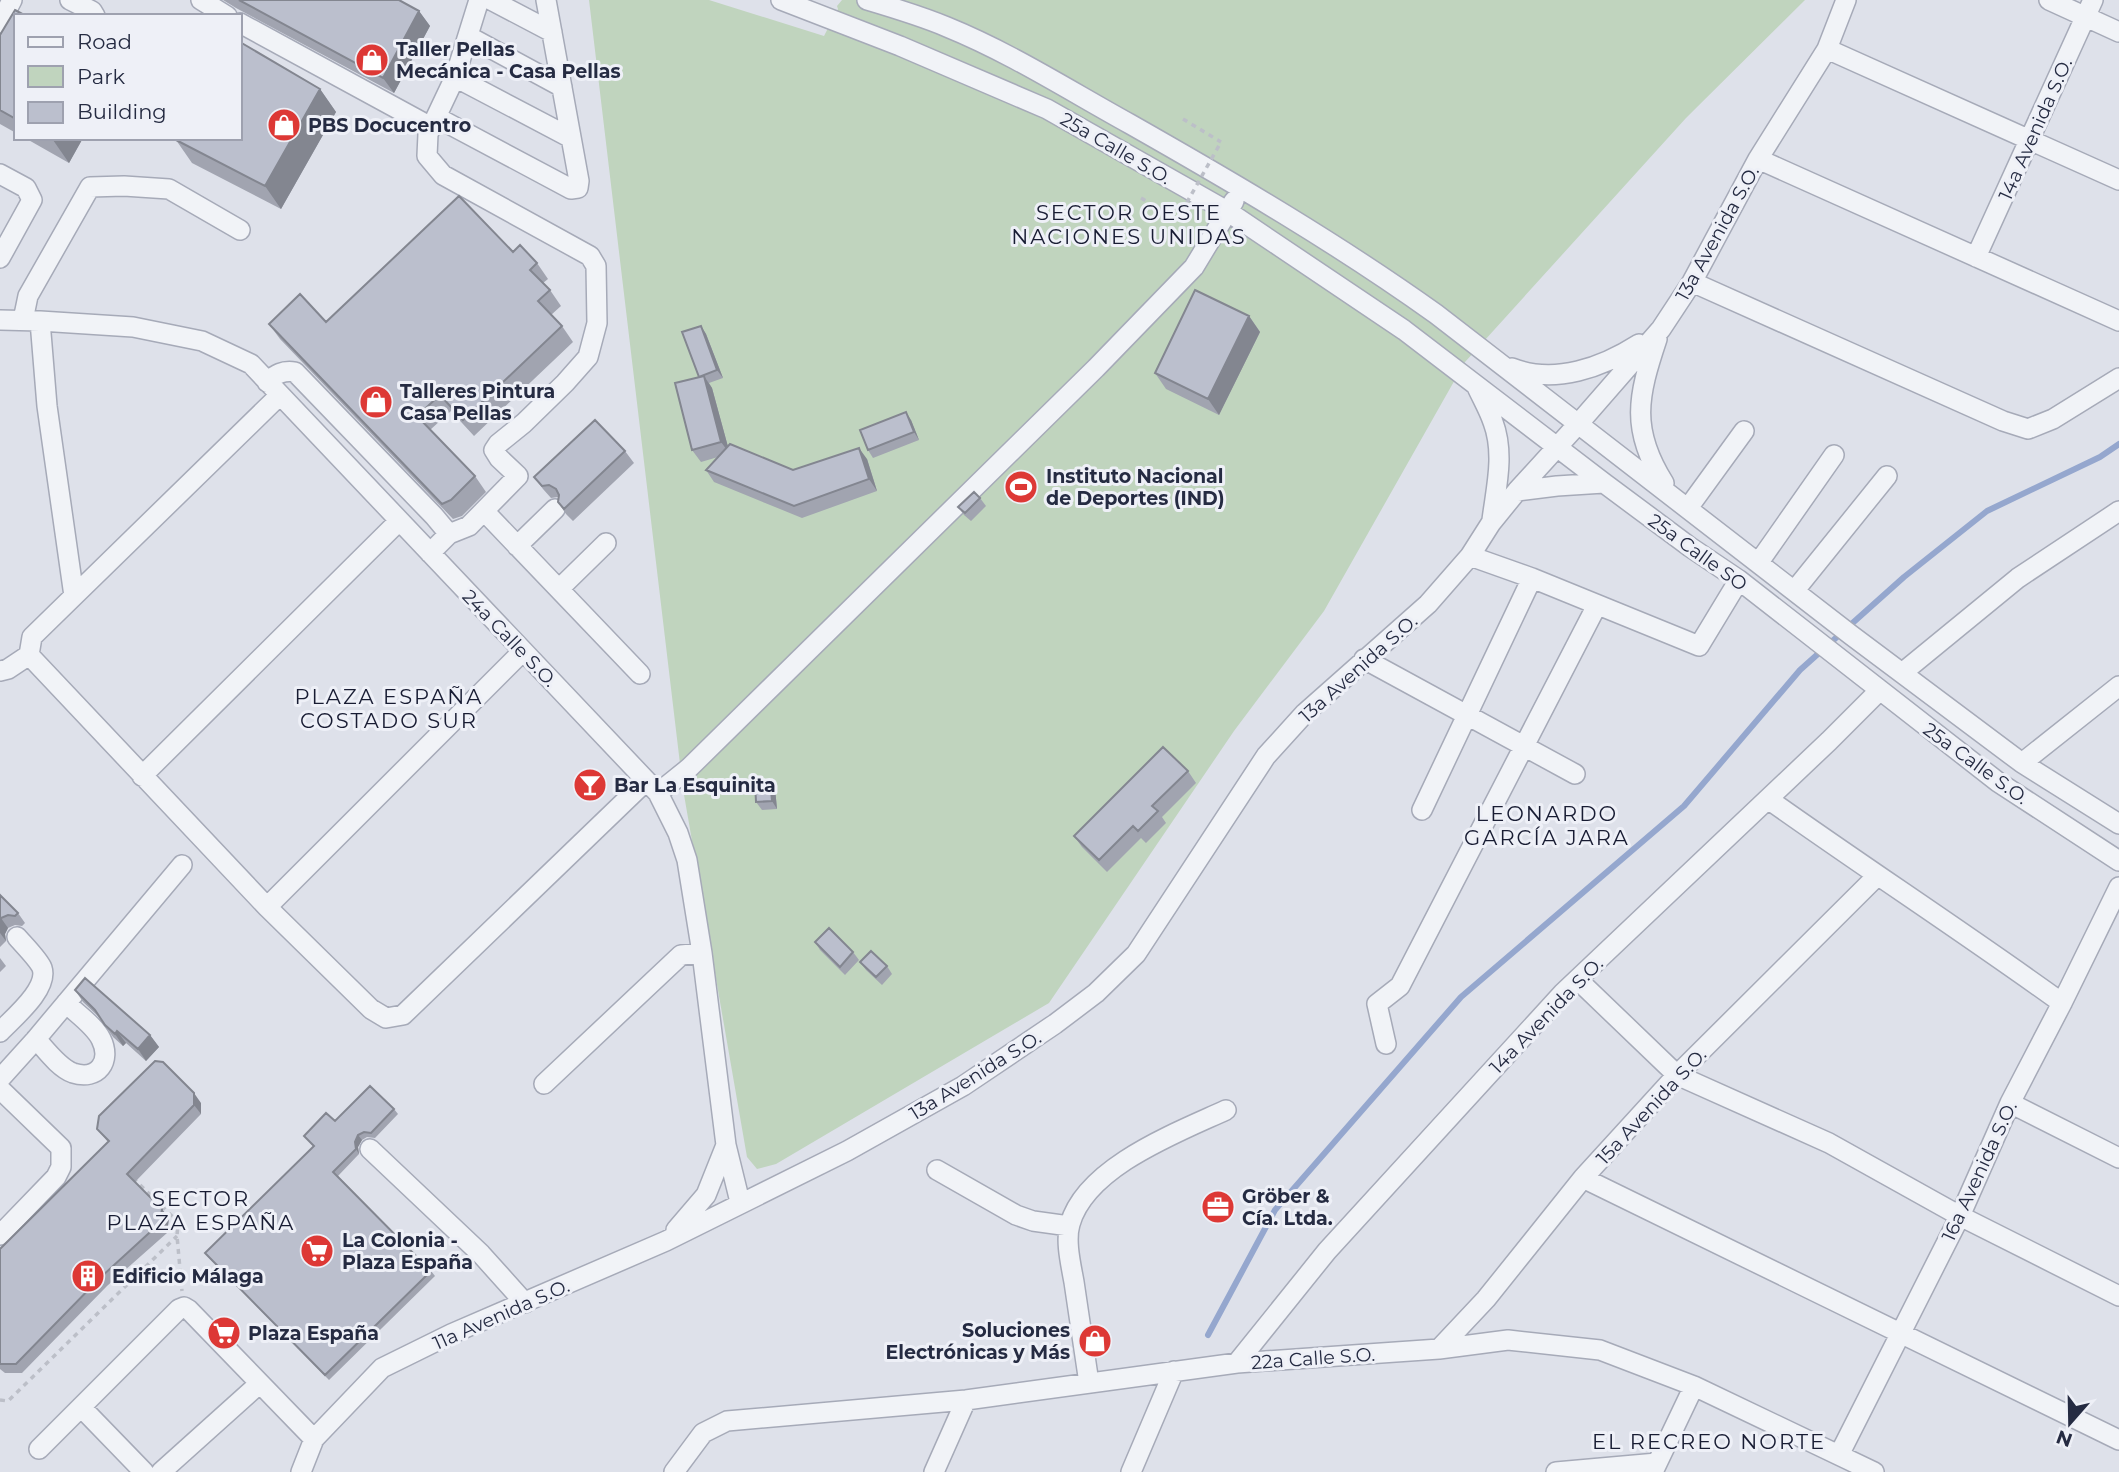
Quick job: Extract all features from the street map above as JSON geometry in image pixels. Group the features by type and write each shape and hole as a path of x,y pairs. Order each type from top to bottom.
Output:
{"street":[{"path":"0,23 12,0"},
{"path":"70,0 94,14"},
{"path":"201,0 224,14"},
{"path":"430,553 449,534 469,526 518,476 494,450 557,391 588,357 597,323 596,266 590,256 443,175 427,156 428,134 455,77 480,0"},
{"path":"491,0 552,32"},
{"path":"242,24 433,122 571,189 578,188 579,181 546,0"},
{"name":"25a Calle S.O.","path":"781,0 911,51 1047,109 1227,211 1404,330 1558,448"},
{"name":"25a Calle S.O.","path":"867,0 948,27 991,47 1242,190 1378,273 1579,423"},
{"name":"13a Avenida S.O.","path":"740,1202 847,1151 963,1086 1096,993 1136,954 1266,756 1305,713 1428,604 1470,556 1491,523 1517,491 1661,329 1692,282 1758,159 1827,49 1846,0"},
{"path":"2049,0 2090,8 2119,32"},
{"name":"14a Avenida S.O.","path":"1976,257 2090,8"},
{"path":"468,36 562,87"},
{"path":"1827,49 2119,180"},
{"path":"455,77 571,138"},
{"path":"1047,109 1060,85"},
{"path":"1758,159 2119,321"},
{"path":"0,174 26,188 32,200 0,258"},
{"path":"74,596 28,296 90,187 169,189 240,230"},
{"path":"29,655 267,907 371,1009 386,1018 403,1015 652,787 699,758 1114,350 1194,267 1242,190"},
{"path":"1692,282 2003,421 2028,429 2053,419 2119,378"},
{"name":"24a Calle S.O.","path":"0,320 133,327 202,341 251,364 652,787 678,833 687,860 702,953 726,1144 740,1202"},
{"path":"1496,361 1532,374 1549,375 1580,370 1618,358 1661,329"},
{"path":"1661,329 1641,394 1640,421 1647,452 1670,493"},
{"path":"0,671 8,669 29,655 32,637 273,388 276,375 286,371 295,372 449,534"},
{"path":"1475,383 1494,423 1499,450 1499,478 1491,523"},
{"name":"25a Calle SO","path":"1579,423 1852,635"},
{"path":"1688,508 1745,431"},
{"name":"25a Calle SO","path":"1558,448 1690,547 1739,580 1837,658"},
{"path":"1759,562 1834,455"},
{"path":"1796,590 1887,476"},
{"path":"1517,491 1604,483"},
{"path":"517,545 555,509"},
{"path":"484,511 640,674"},
{"path":"1902,673 2018,578 2119,511"},
{"path":"142,776 399,521"},
{"path":"559,589 606,543"},
{"path":"1470,556 1532,578 1699,646 1739,580"},
{"path":"1422,810 1532,578"},
{"path":"1386,1044 1377,1004 1400,986 1597,605"},
{"name":"25a Calle S.O.","path":"1852,635 2022,763 2119,824"},
{"path":"267,907 523,651"},
{"name":"25a Calle S.O.","path":"1837,658 1998,782 2119,861"},
{"path":"1364,659 1576,774"},
{"path":"2022,763 2119,686"},
{"name":"14a Avenida S.O.","path":"1237,1363 1326,1251 1553,1003 1880,691"},
{"path":"1768,799 2062,1003"},
{"path":"0,1079 182,865"},
{"name":"15a Avenida S.O.","path":"1440,1349 1486,1298 1583,1178 1677,1075 1877,876"},
{"name":"16a Avenida S.O.","path":"1839,1455 1960,1216 2010,1103 2119,887"},
{"path":"0,1032 33,998 42,981 42,967 17,937"},
{"path":"544,1084 681,955 702,953"},
{"path":"1578,980 1677,1075 1829,1143 1960,1216 2119,1296"},
{"path":"36,1039 71,1072 83,1075 94,1073 103,1065 105,1056 99,1035 65,1003"},
{"path":"0,1088 61,1148 61,1167 56,1177 0,1235"},
{"path":"2010,1103 2119,1158"},
{"path":"1089,1383 1070,1253 1069,1226 1080,1200 1127,1159 1226,1110"},
{"path":"666,1241 706,1195 726,1144"},
{"path":"370,1149 481,1254 525,1303"},
{"path":"937,1170 1016,1215 1033,1221 1069,1226"},
{"path":"1583,1178 2119,1440"},
{"name":"11a Avenida S.O.","path":"301,1472 314,1440 382,1368 452,1334 666,1241 740,1202"},
{"path":"39,1448 184,1307 314,1440"},
{"name":"22a Calle S.O.","path":"674,1472 703,1433 727,1422 966,1400 1237,1363 1440,1349 1507,1340 1600,1350 1694,1386 1874,1472"},
{"path":"1131,1472 1174,1371"},
{"path":"161,1472 259,1384"},
{"path":"1556,1472 1655,1467 1694,1386"},
{"path":"934,1472 966,1400"},
{"path":"80,1407 138,1470"}],"path":[{"path":"1141,198 1177,220 1221,142 1183,119"},
{"path":"132,1177 178,1222 184,1307"},
{"path":"0,1400 8,1401 177,1236"}],"green space":[{"name":"Instituto Nacional de Deportes (IND)","path":"589,0 709,0 824,36 842,0 1805,0 1686,118 1465,362 1324,611 1234,731 1049,1003 776,1164 757,1169 747,1157 683,789"}],"building":[{"name":"Taller Pellas Mecánica - Casa Pellas","path":"239,0 399,0 419,11 383,78"},
{"path":"15,10 22,14 14,14 14,118 0,110 0,35"},
{"name":"PBS Docucentro","path":"242,43 320,89 265,186 176,140 242,140"},
{"path":"459,196 513,252 520,245 537,263 530,270 550,290 538,301 562,326 463,420 440,395 417,416 475,476 451,500 442,504 269,324 300,294 326,322"},
{"path":"1195,290 1249,316 1208,399 1155,373"},
{"path":"701,326 717,370 699,377 682,332"},
{"path":"704,376 721,442 692,450 675,383"},
{"path":"906,412 914,432 868,450 860,430"},
{"path":"595,420 625,451 564,509 558,502 556,489 549,485 542,486 534,477"},
{"path":"730,444 793,470 859,448 869,479 794,506 706,470"},
{"path":"974,492 980,498 965,513 958,507"},
{"path":"1163,747 1188,771 1152,806 1158,811 1138,831 1133,826 1099,860 1074,836"},
{"path":"770,780 772,801 756,802 755,782"},
{"path":"0,895 18,913 1,918 0,921"},
{"path":"829,928 853,952 840,967 815,942"},
{"path":"871,951 887,966 876,977 860,962"},
{"path":"85,978 150,1035 138,1049 117,1031 115,1034 105,1025 95,1010 75,990"},
{"name":"Edificio Málaga","path":"155,1061 163,1062 194,1093 194,1105 127,1174 162,1209 160,1223 101,1277 16,1364 0,1364 0,1249 109,1141 97,1129 99,1116"},
{"path":"370,1086 394,1109 371,1133 358,1135 356,1149 333,1172 431,1271 325,1375 205,1253 314,1146 304,1136 326,1113 335,1121"}],"waterway":[{"path":"1208,1335 1275,1210 1461,997 1684,806 1800,670 1904,577 1987,511 2100,457 2119,444"}],"place":[{"name":"Taller Pellas Mecánica - Casa Pellas","path":"372,60"},
{"name":"PBS Docucentro","path":"284,125"},
{"name":"Talleres Pintura Casa Pellas","path":"376,402"},
{"name":"Instituto Nacional de Deportes (IND)","path":"1021,487"},
{"name":"Bar La Esquinita","path":"590,785"},
{"name":"Gröber & Cía. Ltda.","path":"1218,1207"},
{"name":"La Colonia - Plaza España","path":"317,1251"},
{"name":"Edificio Málaga","path":"88,1276"},
{"name":"Plaza España","path":"224,1333"},
{"name":"Soluciones Electrónicas y Más","path":"1095,1341"}],"district":[{"name":"SECTOR OESTE NACIONES UNIDAS","path":"1129,225"},
{"name":"PLAZA ESPAÑA COSTADO SUR","path":"389,709"},
{"name":"LEONARDO GARCÍA JARA","path":"1547,826"},
{"name":"SECTOR PLAZA ESPAÑA","path":"201,1211"},
{"name":"EL RECREO NORTE","path":"1709,1442"}]}
